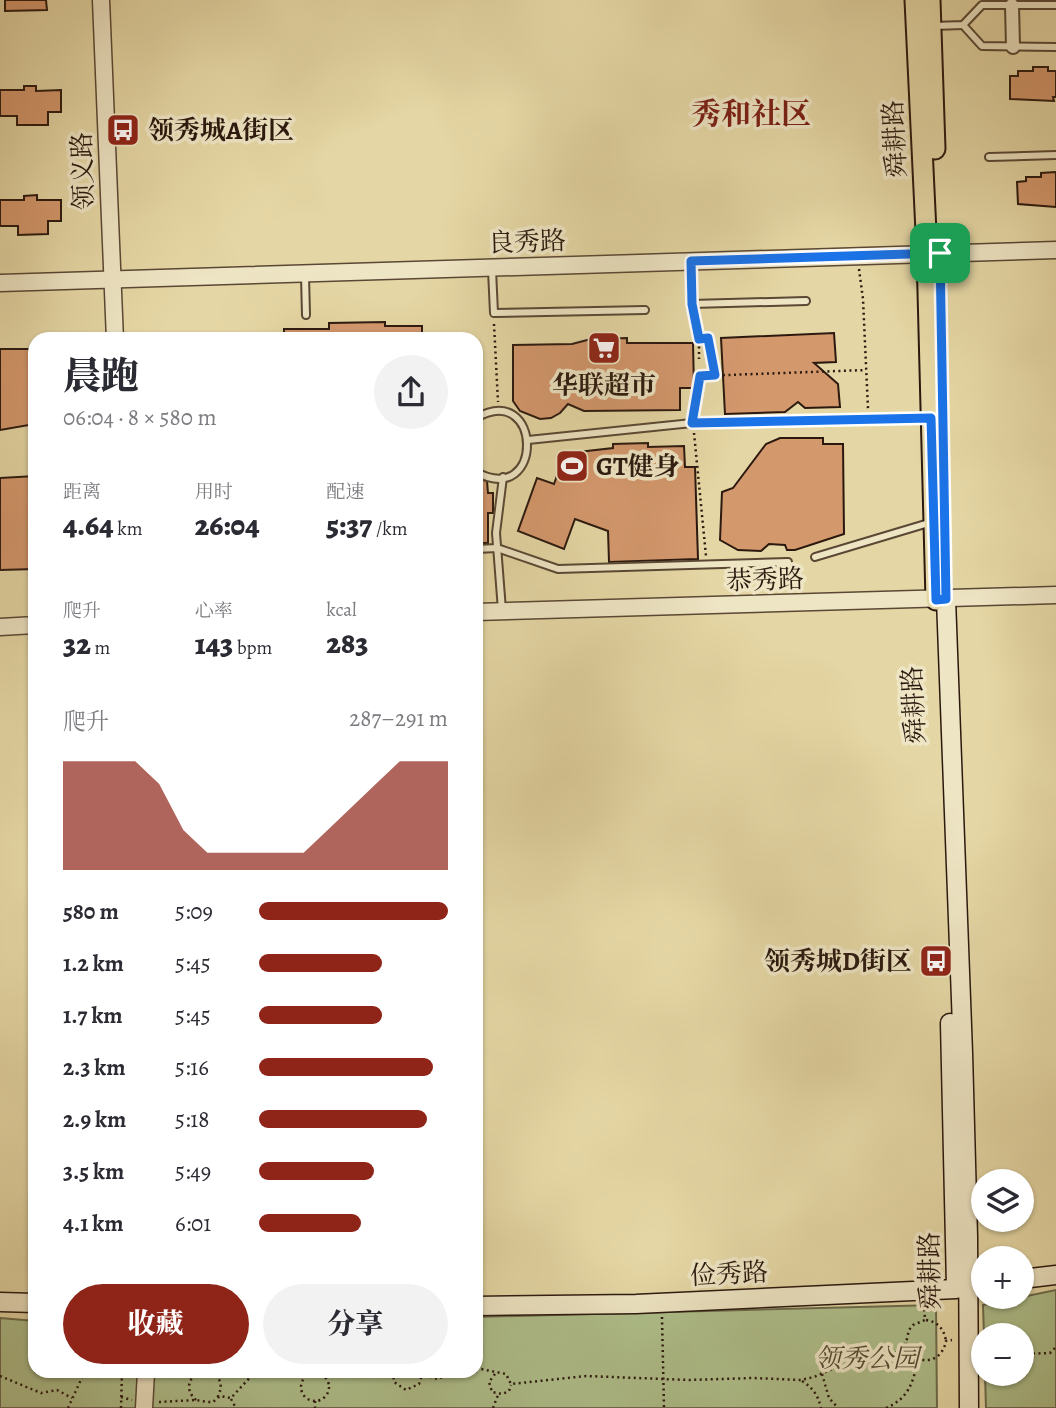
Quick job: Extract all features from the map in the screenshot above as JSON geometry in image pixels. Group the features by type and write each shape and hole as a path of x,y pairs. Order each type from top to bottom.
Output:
{"main road":[{"name":"舜耕路","path":"915,0 934,253 931,418 934,521 941,600"},
{"name":"舜耕路","path":"930,0 941,600 964,1079 970,1408"},
{"path":"1034,1278 1056,1275"},
{"name":"舜耕路","path":"958,1408 952,1340 969,1287"},
{"name":"俭秀路","path":"483,1306 662,1303 969,1287"},
{"path":"0,1302 28,1303"}],"street":[{"name":"领义路","path":"101,0 114,332"},
{"path":"1012,5 1013,47"},
{"name":"良秀路","path":"0,283 1056,250"},
{"name":"恭秀路","path":"483,612 1056,595"},
{"path":"0,627 28,625"},
{"path":"144,1406 146,1378"}],"lane":[{"path":"930,26 963,25 982,5 1056,5"},
{"path":"963,25 982,46 1056,47"},
{"path":"989,157 1056,155"},
{"path":"691,261 692,304 806,301"},
{"path":"492,268 494,313 645,310"},
{"path":"305,274 306,315"},
{"path":"483,415 498,412 509,414 525,429 528,440 525,461 518,470 503,477 483,475"},
{"path":"528,440 692,423 931,418"},
{"path":"502,612 496,533 503,477"},
{"path":"815,557 934,521"},
{"path":"483,549 497,548 558,569 788,562"}],"path":[{"path":"857,255 863,299 869,419"},
{"path":"692,304 699,339 699,359"},
{"path":"494,313 498,412"},
{"path":"699,339 708,338 715,375"},
{"path":"707,565 692,423 700,376 866,370"},
{"path":"924,1291 925,1320"},
{"path":"662,1303 664,1408"},
{"path":"925,1320 937,1324 952,1340 937,1357 924,1361 908,1349 906,1343 913,1325 925,1320"},
{"path":"511,1384 586,1376 664,1380 801,1380 839,1366 885,1363 906,1343"},
{"path":"1034,1354 1050,1353 1056,1347"},
{"path":"886,1408 900,1402 914,1380 918,1359"},
{"path":"483,1368 495,1374 506,1374 511,1384 509,1391 499,1395 493,1408"},
{"path":"495,1374 490,1378 489,1386 492,1392 499,1395"},
{"path":"822,1374 829,1398 838,1408"},
{"path":"0,1376 41,1393 57,1390 72,1398"},
{"path":"68,1408 82,1378"},
{"path":"121,1408 122,1378"},
{"path":"191,1378 188,1387 196,1400"},
{"path":"211,1408 221,1388 216,1378"},
{"path":"231,1398 249,1378"},
{"path":"304,1378 301,1387 304,1396 315,1401"},
{"path":"315,1401 325,1396 329,1389 325,1378"},
{"path":"393,1378 394,1382 406,1390 419,1384 421,1378"},
{"path":"801,1380 812,1387 821,1408"},
{"path":"217,1398 231,1398 236,1408"},
{"path":"144,1406 196,1400 213,1402"},
{"path":"315,1401 315,1408"}],"green space":[{"path":"1056,1290 1056,1408 986,1408 985,1386 1034,1386 1034,1323 984,1323 983,1309 1034,1309 1034,1295"},
{"name":"领秀公园","path":"936,1305 937,1408 0,1408 0,1318 28,1320 28,1378 483,1378 483,1317"}],"building":[{"path":"5,0 46,0 47,10 5,11"},
{"path":"1033,67 1048,67 1048,71 1056,71 1054,101 1010,99 1010,76 1018,76 1018,71 1033,71"},
{"path":"24,86 36,86 36,91 61,90 61,112 48,112 48,125 17,125 17,116 0,116 0,90 24,90"},
{"path":"1056,172 1056,207 1018,204 1017,182 1026,181 1026,177 1041,177 1041,173"},
{"path":"37,195 37,200 61,200 61,221 48,221 48,234 18,235 18,226 0,226 0,200 24,200 24,196"},
{"path":"385,322 385,326 422,326 422,332 284,332 284,329 329,329 329,323"},
{"path":"834,333 836,362 814,363 838,384 840,407 805,408 798,402 785,412 725,414 721,338"},
{"path":"627,338 627,343 693,343 694,388 680,388 680,410 584,411 568,404 551,418 540,419 520,411 513,401 513,345 572,344 591,339"},
{"path":"0,349 28,349 28,425 0,430"},
{"path":"780,438 823,438 823,444 843,444 844,534 795,550 787,550 785,545 769,544 761,551 738,550 720,540 722,492 733,488 766,444"},
{"path":"648,443 648,447 684,446 685,467 695,467 698,559 609,562 608,531 575,519 564,549 518,531 537,478 554,484 559,470 578,452 613,448 613,444"},
{"path":"28,476 28,569 0,570 0,478"},
{"path":"483,480 487,481 488,493 493,493 493,513 488,513 488,543 483,543"}],"place":[{"name":"领秀城A街区","path":"123,130"},
{"name":"华联超市","path":"604,348"},
{"name":"GT健身","path":"572,466"},
{"name":"领秀城D街区","path":"936,961"}],"district":[{"name":"秀和社区","path":"751,114"}],"route":[{"path":"940,253 946,599 936,600 931,418 692,423 700,376 715,375 708,338 699,339 692,304 691,261 940,253"}]}
